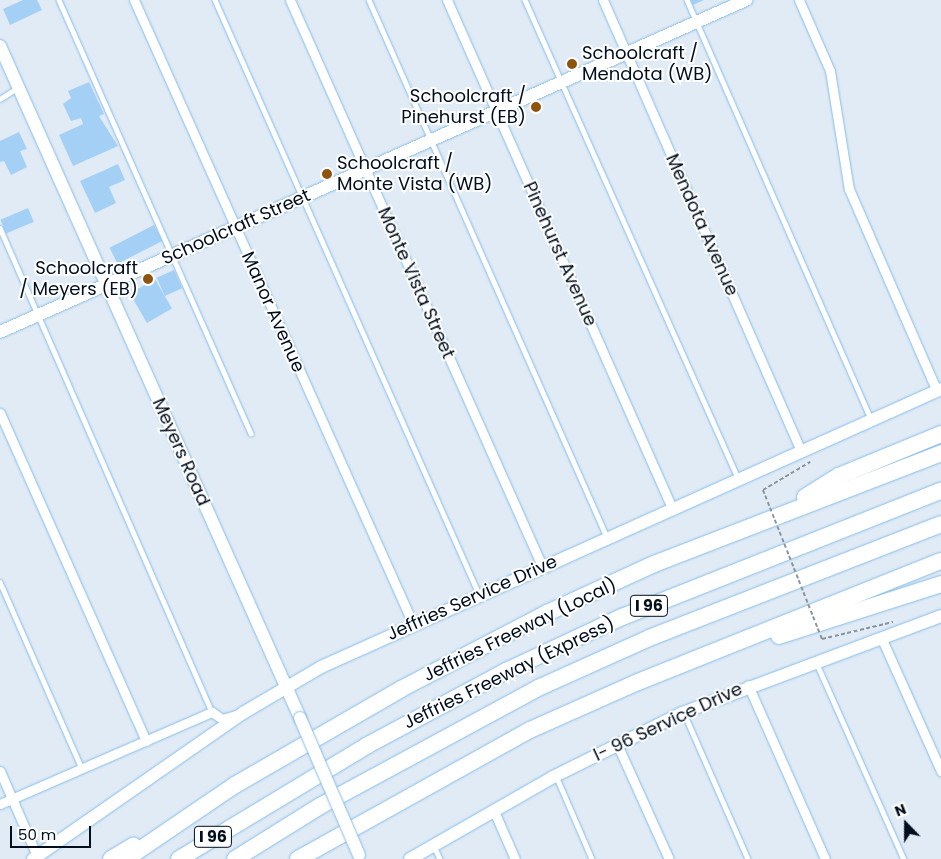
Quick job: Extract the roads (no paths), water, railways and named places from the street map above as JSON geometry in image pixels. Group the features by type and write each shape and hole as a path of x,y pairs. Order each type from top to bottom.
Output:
{"highway":[{"path":"767,520 839,476 941,434"},
{"name":"Jeffries Freeway (Local)","path":"126,859 183,817 401,688 547,613 767,520 941,453"},
{"name":"Jeffries Freeway (Express)","path":"179,859 368,745 506,671 638,610 941,491"},
{"name":"Jeffries Freeway (Express)","path":"235,859 337,796 538,688 649,638 941,524"},
{"path":"298,859 530,730 725,646 941,561"},
{"path":"725,646 775,637 941,584"},
{"path":"111,859 183,817"}],"street":[{"name":"Manor Avenue","path":"134,0 412,624"},
{"name":"Monte Vista Street","path":"290,0 542,566"},
{"name":"Pinehurst Avenue","path":"447,0 672,508"},
{"name":"Mendota Avenue","path":"603,0 801,450"},
{"name":"Schoolcraft Street","path":"0,332 746,0"},
{"path":"799,0 830,71 840,156 849,189 939,390"},
{"name":"Meyers Road","path":"0,46 286,686 360,857"},
{"name":"Jeffries Service Drive","path":"35,857 243,713 286,686 412,624 939,390"},
{"path":"0,413 146,741"},
{"name":"I- 96 Service Drive","path":"410,859 556,775 684,712 748,685 941,616"},
{"path":"881,637 941,772"},
{"path":"748,685 825,859"},
{"path":"0,804 212,712 222,719 243,713"},
{"path":"618,744 669,859"},
{"path":"0,771 35,857"},
{"path":"494,811 515,859"}],"lane":[{"path":"59,0 251,433"},
{"path":"215,0 479,594"},
{"path":"369,0 607,538"},
{"path":"525,0 738,479"},
{"path":"687,0 870,420"},
{"path":"0,99 19,88"},
{"path":"0,228 212,712"},
{"path":"0,582 82,769"},
{"path":"816,660 904,859"},
{"path":"684,712 748,859"},
{"path":"556,775 592,859"},
{"path":"434,845 440,859"}],"place":[{"name":"Schoolcraft / Mendota (WB)","path":"572,64"},
{"name":"Schoolcraft / Pinehurst (EB)","path":"536,107"},
{"name":"Schoolcraft / Monte Vista (WB)","path":"327,174"},
{"name":"Schoolcraft / Meyers (EB)","path":"148,279"}]}
